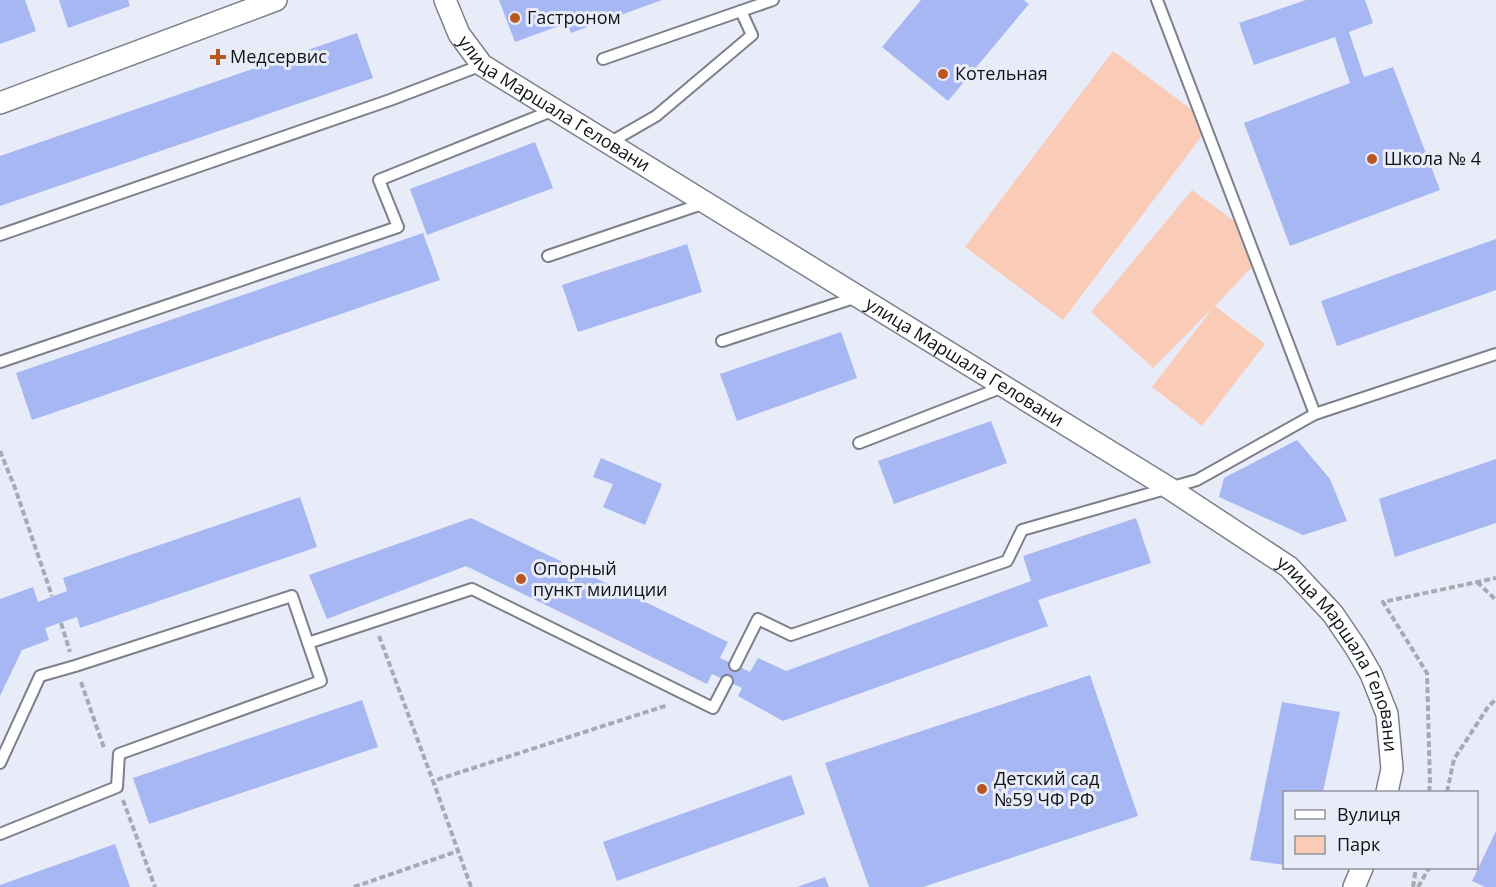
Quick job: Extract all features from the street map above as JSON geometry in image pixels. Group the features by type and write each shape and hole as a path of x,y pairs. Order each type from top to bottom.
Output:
{"street":[{"path":"0,104 276,0"},
{"name":"улица Маршала Геловани","path":"445,0 459,34 482,65 1169,488 1289,567 1333,614 1371,674 1387,714 1392,769 1387,791"},
{"path":"1354,887 1361,869"}],"lane":[{"path":"603,59 773,0"},
{"path":"1157,0 1315,414"},
{"path":"609,144 656,116 752,35 741,11"},
{"path":"0,235 390,100 482,65"},
{"path":"0,362 398,227 379,180 554,110"},
{"path":"548,256 705,203"},
{"path":"722,341 857,297"},
{"path":"735,665 759,619 791,635 1007,561 1022,530 1197,480 1315,414 1496,354"},
{"path":"859,443 1003,387"},
{"path":"308,643 472,589 713,708 727,681"},
{"path":"0,763 40,676 292,596 321,681 119,754 117,787 0,834"}],"path":[{"path":"0,451 52,596"},
{"path":"1429,791 1427,673 1383,602 1496,578"},
{"path":"1477,582 1496,600"},
{"path":"374,621 471,887"},
{"path":"434,781 691,698"},
{"path":"1447,791 1454,759 1488,707 1496,699"},
{"path":"354,887 458,850"},
{"path":"1413,887 1416,869"},
{"path":"1418,887 1428,869"},
{"path":"151,876 154,887"}],"green space":[{"path":"1113,51 1211,124 1063,320 965,247"},
{"path":"1192,190 1244,228 1252,267 1215,306 1265,344 1202,426 1152,387 1213,308 1153,368 1091,312"}],"building":[{"path":"0,0 25,0 36,31 0,44"},
{"path":"59,0 128,0 130,6 68,28"},
{"path":"499,0 662,0 571,33 567,23 515,42"},
{"name":"Котельная","path":"921,0 1024,0 1029,4 948,101 882,47"},
{"path":"1306,0 1365,0 1373,23 1349,32 1364,77 1393,67 1440,190 1290,246 1244,123 1350,83 1335,37 1254,65 1239,23"},
{"path":"357,33 373,78 0,206 0,156"},
{"path":"535,142 553,188 427,235 410,189"},
{"path":"423,233 440,280 32,420 16,373"},
{"path":"1496,239 1496,290 1337,346 1321,301"},
{"path":"687,244 702,292 578,332 562,285"},
{"path":"841,332 857,378 737,421 720,374"},
{"path":"991,421 1007,463 894,504 878,461"},
{"path":"1297,440 1330,479 1347,521 1303,535 1219,497 1224,478"},
{"path":"601,458 662,484 645,525 603,507 613,484 593,477"},
{"path":"1496,459 1496,523 1395,557 1379,499"},
{"path":"300,497 317,547 80,628 77,617 45,628 49,640 22,650 0,696 0,599 33,587 38,602 67,591 63,578"},
{"path":"471,518 728,642 720,658 750,672 758,658 786,671 1031,581 1023,556 1136,518 1151,563 1038,600 1048,626 783,721 738,696 742,688 712,674 707,684 466,566 327,619 309,575"},
{"path":"1090,675 1138,816 923,887 869,887 825,763"},
{"path":"362,700 378,747 149,824 133,778"},
{"path":"1282,702 1340,712 1323,791 1283,791 1283,865 1250,860"},
{"path":"791,775 805,814 617,881 603,842"},
{"path":"1496,831 1496,887 1485,887 1472,881"},
{"path":"115,844 130,887 0,887 0,885"},
{"path":"825,877 829,887 797,887"}],"place":[{"name":"Гастроном","path":"515,18"},
{"name":"Медсервис","path":"218,57"},
{"name":"Котельная","path":"943,74"},
{"name":"Школа № 4","path":"1372,159"},
{"name":"Опорный пункт милиции","path":"521,579"},
{"name":"Детский сад №59 ЧФ РФ","path":"982,789"}]}
